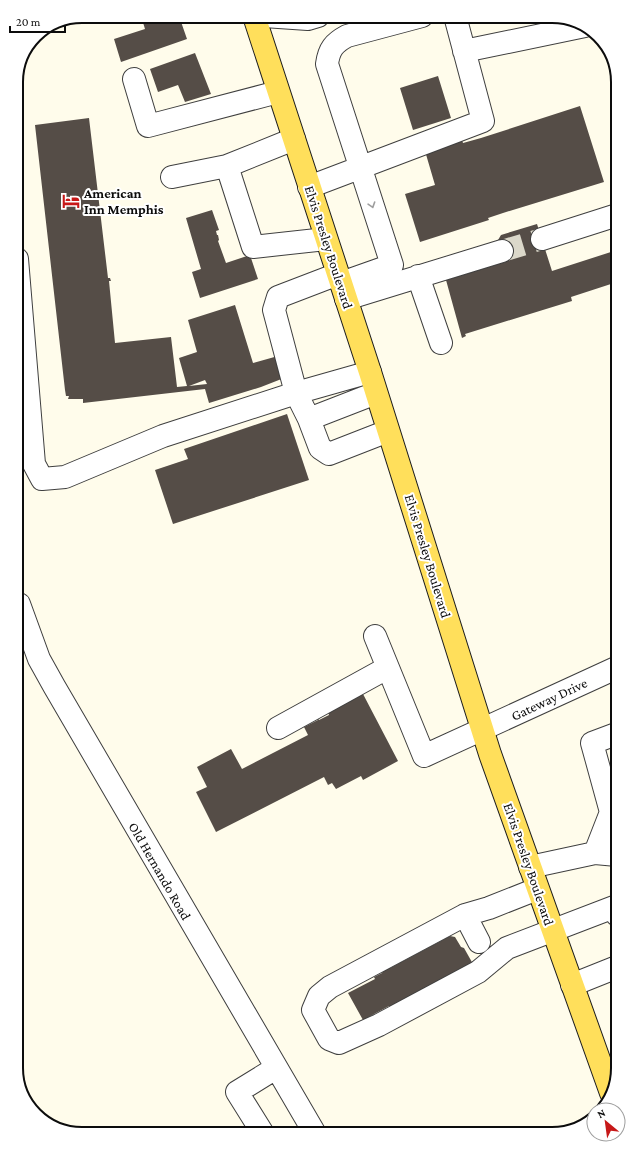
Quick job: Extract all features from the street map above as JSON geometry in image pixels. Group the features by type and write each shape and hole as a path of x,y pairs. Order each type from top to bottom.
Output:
{"main road":[{"name":"Elvis Presley Boulevard","path":"256,23 370,372 483,730 537,889 608,1085"}],"street":[{"path":"341,285 392,265 327,64 329,52 336,42 347,36 396,23"},
{"path":"309,187 484,121 457,23"},
{"path":"464,51 576,28"},
{"path":"134,79 148,126 278,92"},
{"path":"172,177 227,166 294,139"},
{"path":"227,166 253,247 326,239"},
{"path":"542,239 611,217"},
{"path":"388,431 329,454 320,448 309,419 296,393 274,310 278,297 341,285 418,276 502,251"},
{"path":"418,276 441,343"},
{"path":"23,331 34,464 42,479 65,477 163,436 296,393 370,372"},
{"path":"309,419 376,393"},
{"name":"Old Hernando Road","path":"23,615 39,659 311,1127"},
{"path":"278,728 387,668 375,636"},
{"name":"Gateway Drive","path":"387,668 424,756 611,670"},
{"path":"595,853 611,812 592,743 611,736"},
{"path":"530,868 595,853 611,854"},
{"path":"537,889 490,908 465,915 330,987 319,996 313,1010 329,1039 339,1043 349,1040 478,972 507,948 611,908"},
{"path":"465,915 479,942"},
{"path":"572,985 611,969"},
{"path":"259,1127 237,1092 276,1068"}],"building":[{"path":"143,23 181,23 187,39 121,62 114,39 145,29"},
{"path":"195,53 211,94 185,102 178,85 158,92 150,69"},
{"path":"438,76 451,118 413,130 400,88"},
{"path":"580,106 604,182 503,213 488,218 489,220 420,242 405,194 435,185 425,151 462,140 463,143 481,138"},
{"name":"American Inn Memphis","path":"89,118 108,278 110,278 111,281 109,281 115,343 171,337 177,387 187,386 179,358 197,352 188,320 235,305 253,363 278,356 284,378 261,387 209,403 205,389 83,403 83,399 68,399 69,396 66,396 65,390 35,125","holes":["205,380 207,384 189,386"]},
{"path":"212,210 219,230 216,231 218,241 226,263 250,255 258,279 200,298 192,272 201,269 186,218"},
{"path":"537,224 552,271 611,252 611,284 571,297 572,301 465,334 466,336 462,338 446,280 505,262 498,240 501,235"},
{"path":"287,414 309,480 173,524 155,470 188,459 184,449"},
{"path":"363,694 398,761 363,780 361,776 336,789 332,783 328,785 324,777 216,832 196,792 207,787 197,767 231,749 242,769 308,735 304,727 318,720 316,716 319,720 329,715 328,712"},
{"path":"450,936 455,937 461,947 464,948 473,964 390,1009 389,1006 363,1020 348,993 375,979 374,977 382,973 384,968 390,968"}],"tunnel":[{"path":"502,251 542,239"}],"place":[{"name":"American Inn Memphis","path":"71,201"}]}
